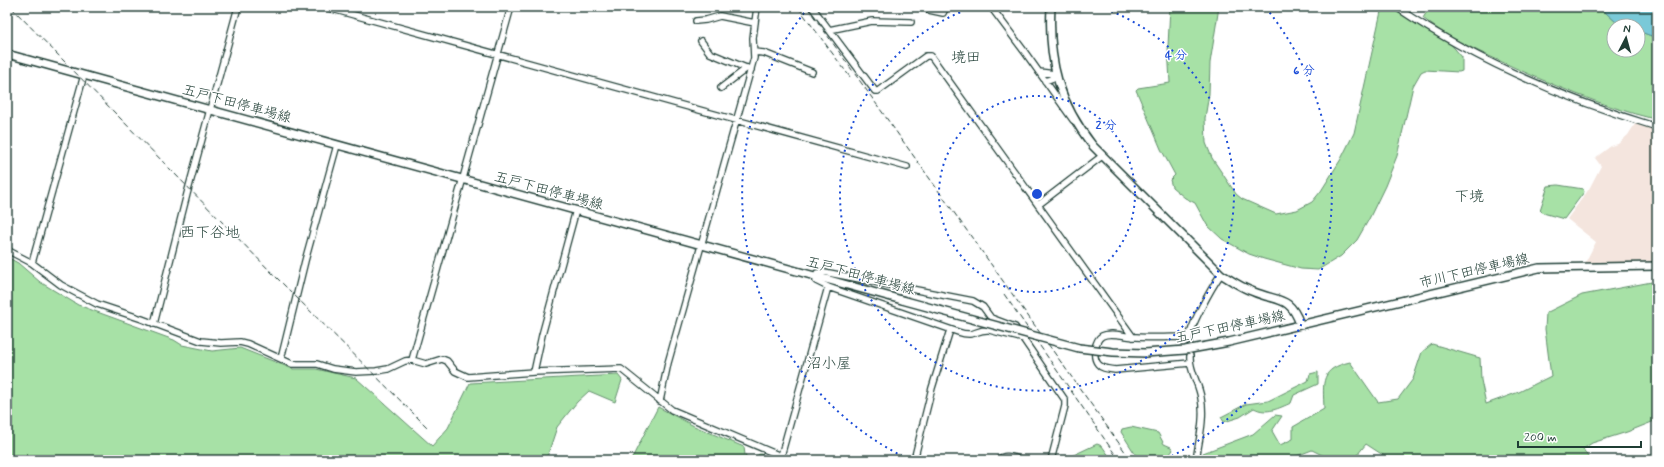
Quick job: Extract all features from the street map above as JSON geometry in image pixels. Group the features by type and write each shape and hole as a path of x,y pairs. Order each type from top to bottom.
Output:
{"main road":[{"name":"五戸下田停車場線","path":"7,54 1079,348 1113,352 1145,353 1185,350 1229,342 1300,324 1296,311 1283,301 1255,293 1241,287 1221,274 1102,156 1082,132 1064,98 1056,75 1050,43 1051,7"},
{"name":"市川下田停車場線","path":"1300,324 1539,268 1657,266"}],"street":[{"path":"154,324 187,194 238,7"},
{"path":"325,7 907,167"},
{"path":"412,360 464,180 511,7"},
{"path":"660,401 668,363 737,120 754,52 752,46 756,7"},
{"path":"812,7 875,91 878,91 926,56 931,56 1022,185 1038,204 1049,222 1133,337"},
{"path":"929,10 943,13 946,7"},
{"path":"991,7 1039,72 1070,118 1077,123"},
{"path":"1396,7 1483,59 1518,76 1558,94 1657,127"},
{"path":"696,21 720,16 754,23"},
{"path":"829,30 872,21 910,22"},
{"path":"701,41 710,53 749,69"},
{"path":"754,52 764,53 812,72"},
{"path":"721,88 749,69"},
{"path":"1039,72 1056,75"},
{"path":"32,263 84,75"},
{"path":"1045,81 1056,75"},
{"path":"280,359 337,144"},
{"path":"1038,204 1102,156"},
{"path":"534,372 542,335 576,210"},
{"path":"7,250 32,263 61,285 88,300 142,318 154,324 201,341 221,343 240,342 248,344 292,364 318,364 333,369 356,372 388,369 405,361 412,360 426,364 442,359 447,361 455,371 468,377 534,372 621,369 672,410 790,460"},
{"path":"1024,339 989,330 969,336 828,287 818,282 816,277 819,272 824,272 973,301 982,307 991,318 1015,327 1024,339 1065,400 1065,406 1051,460"},
{"path":"1190,363 1115,370 1103,368 1097,364 1095,356 1096,345 1102,336 1108,334 1133,337 1189,339 1195,322 1221,274"},
{"path":"781,456 828,287"},
{"path":"914,460 932,388 950,330"},
{"path":"1190,356 1190,363 1197,383 1202,406 1202,424 1196,460"},
{"path":"998,460 1002,456 1023,460"}],"shaded area":[{"path":"1635,124 1657,130 1657,261 1585,263 1596,242 1567,219 1589,189 1601,166 1595,158 1611,146 1618,144 1628,135"}],"green space":[{"path":"1170,7 1219,7 1210,63 1209,94 1205,118 1206,143 1212,158 1236,194 1242,199 1276,214 1297,210 1312,202 1321,191 1341,159 1354,133 1382,7 1392,7 1449,42 1462,57 1462,71 1425,70 1421,72 1413,86 1397,156 1385,186 1357,240 1341,256 1318,270 1301,269 1249,254 1222,239 1207,225 1195,203 1185,198 1172,187 1170,180 1175,175 1161,149 1136,90 1138,88 1170,83 1168,46"},
{"path":"1430,7 1592,7 1605,12 1612,18 1606,18 1606,58 1646,58 1646,34 1657,38 1657,104 1654,119 1615,108 1538,78 1470,47 1440,30 1423,18"},
{"path":"1558,185 1583,189 1584,192 1564,219 1543,213 1540,210 1548,186"},
{"path":"7,257 18,263 40,282 78,305 174,340 182,345 212,351 240,348 293,369 316,369 356,378 432,446 448,428 470,383 618,375 622,380 615,402 589,391 577,402 557,427 546,460 7,460"},
{"path":"1657,281 1657,420 1627,432 1592,443 1583,449 1590,460 1398,460 1389,459 1366,444 1353,460 1332,460 1312,450 1286,460 1201,460 1203,453 1253,434 1275,415 1282,416 1272,431 1280,445 1293,439 1293,427 1324,409 1323,391 1325,378 1333,368 1340,365 1350,362 1378,402 1398,399 1413,379 1422,352 1432,344 1480,358 1481,380 1486,404 1519,392 1551,376 1545,329 1546,313 1582,295"},
{"path":"1318,372 1318,384 1294,395 1291,403 1268,411 1254,408 1240,417 1224,422 1221,417 1246,404 1268,401 1308,381 1310,374"},
{"path":"658,407 694,426 744,447 745,455 750,459 760,454 776,460 631,460"},
{"path":"1131,427 1158,433 1164,444 1171,447 1173,450 1169,455 1169,460 1139,460 1121,432 1122,429"},
{"path":"1097,444 1102,446 1112,460 1063,460"}],"water":[{"path":"1592,7 1657,7 1657,38 1646,34 1646,18 1612,18 1605,12"}],"railway":[{"path":"11,7 278,279 428,428"},
{"path":"798,7 850,77"},
{"path":"807,7 1131,460"},
{"path":"1004,294 1119,460"}],"district":[{"name":"境田","path":"966,57"},
{"name":"下境","path":"1469,196"},
{"name":"西下谷地","path":"210,232"},
{"name":"沼小屋","path":"829,363"}]}
